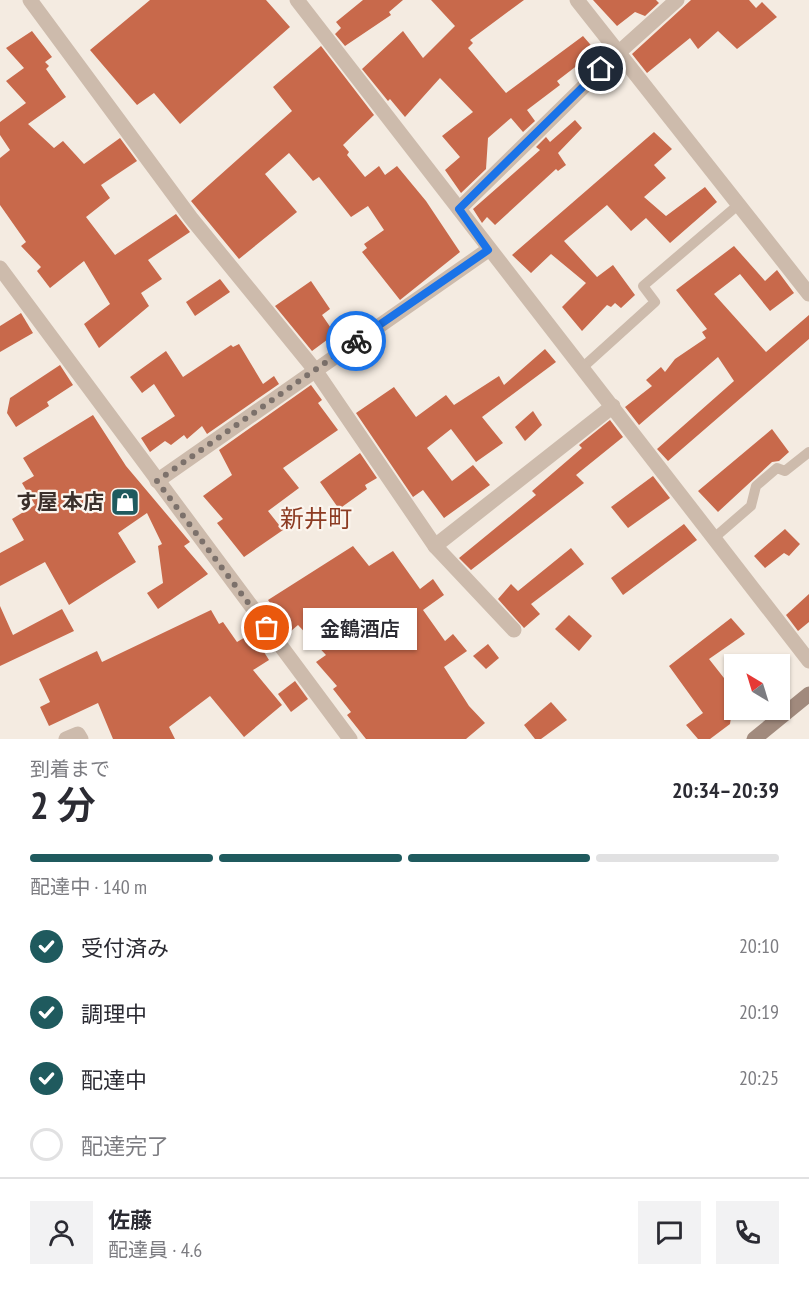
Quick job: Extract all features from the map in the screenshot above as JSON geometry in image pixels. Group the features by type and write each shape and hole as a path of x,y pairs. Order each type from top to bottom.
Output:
{"main road":[{"path":"754,739 809,694"}],"street":[{"path":"30,0 191,218 315,370 435,546 514,630"},
{"path":"297,0 459,209 488,250 613,406 809,661"},
{"path":"577,0 617,54 809,294"},
{"path":"459,209 617,54 677,0"},
{"path":"157,481 488,250"},
{"path":"0,268 350,739"},
{"path":"435,546 613,406"},
{"path":"66,739 78,734 81,739"}],"lane":[{"path":"582,368 655,302 643,286 738,206"},
{"path":"714,538 751,506 756,486 777,468 785,471 809,452"}],"building":[{"path":"150,0 266,0 290,27 180,124 154,93 137,105 90,50"},
{"path":"363,0 403,0 389,12 391,15 345,46 335,34 341,28 336,22"},
{"path":"431,0 524,0 470,40 473,43 468,48 506,93 583,36 596,51 557,81 560,85 527,110 535,121 523,132 511,118 488,138 486,169 461,193 445,170 460,157 442,136 473,112 440,78 405,117 390,99 388,101 362,69 403,31 423,58 455,26"},
{"path":"593,0 656,0 659,3 645,16 635,12 617,26"},
{"path":"691,0 749,0 756,8 762,2 777,17 737,49 718,31 698,49 690,38 647,73 632,54"},
{"path":"32,31 52,57 45,62 49,66 46,69 66,97 28,124 54,148 63,141 84,164 120,138 137,161 101,185 110,198 86,217 115,255 176,214 190,232 148,260 162,279 141,293 149,306 99,348 84,324 110,304 84,261 50,288 37,271 41,267 21,246 26,242 0,205 0,158 10,150 0,135 0,122 26,103 6,81 24,68 6,48"},
{"path":"321,46 374,115 343,145 349,152 347,155 365,177 379,166 385,175 397,166 426,201 460,252 400,300 362,252 367,248 364,244 384,230 368,206 351,217 319,177 313,181 289,153 265,174 297,212 239,259 191,201 292,111 273,87"},
{"path":"575,120 582,128 558,153 566,165 558,171 556,169 495,225 487,217 482,223 473,209 540,150 536,147 546,137 550,142"},
{"path":"654,132 672,149 654,165 666,178 644,197 666,216 705,187 717,202 670,243 646,218 631,231 607,205 564,241 597,277 613,265 635,295 621,308 615,303 611,307 607,305 582,331 562,307 586,283 551,254 531,273 512,255"},
{"path":"734,246 765,281 777,270 794,293 770,311 740,274 714,294 766,352 809,315 809,339 668,461 657,449 734,381 718,357 639,425 625,407 652,386 646,380 661,367 665,372 675,359 706,338 702,332 707,329 676,290"},
{"path":"220,279 230,292 195,316 186,302"},
{"path":"311,281 330,309 322,315 335,334 312,351 275,306"},
{"path":"21,313 33,333 0,352 0,326"},
{"path":"239,344 263,384 274,376 279,384 207,434 202,426 187,439 184,435 171,445 165,441 150,452 141,438 175,416 154,384 142,393 130,377 166,351 183,377 231,345 233,347"},
{"path":"545,349 556,362 482,417 503,443 476,462 451,429 427,448 452,481 473,465 490,485 444,518 423,490 413,497 356,413 394,387 416,417 446,395 454,405 499,376 504,385"},
{"path":"60,365 73,385 47,402 49,406 16,427 7,413 10,398"},
{"path":"311,385 322,400 318,403 338,430 283,468 299,488 268,511 283,530 244,557 217,523 223,519 203,496 232,475 219,450"},
{"path":"533,411 542,425 525,441 515,427"},
{"path":"93,415 126,466 190,542 184,546 208,574 158,609 147,593 163,583 158,546 162,544 147,513 118,533 136,562 69,605 45,562 0,586 0,553 24,540 12,519 35,505 22,483 34,476 23,458"},
{"path":"610,420 623,437 576,475 584,483 471,570 459,558 536,495 532,491 582,448 579,445"},
{"path":"772,429 789,452 779,461 772,462 718,512 698,491"},
{"path":"360,453 377,478 365,485 367,489 339,509 320,482"},
{"path":"653,476 670,498 628,528 611,507"},
{"path":"684,524 697,540 623,595 611,578"},
{"path":"785,529 800,544 789,556 784,553 765,568 754,556"},
{"path":"353,546 369,566 393,551 420,589 433,579 444,595 423,610 445,641 453,634 467,651 444,667 469,706 485,723 466,739 366,739 347,715 351,712 333,689 337,686 316,662 326,655 298,625 291,631 268,600"},
{"path":"571,548 584,564 531,604 540,614 524,628 498,599 511,584 518,591"},
{"path":"809,594 809,622 798,631 786,615"},
{"path":"0,606 13,635 62,609 74,631 0,666"},
{"path":"211,610 219,624 223,622 237,642 252,633 269,660 253,670 282,705 244,737 210,696 169,727 175,739 113,739 98,703 49,726 40,707 50,702 39,679 97,651 102,662"},
{"path":"569,615 592,636 579,651 555,629"},
{"path":"731,618 745,634 709,659 724,678 724,720 731,720 730,724 710,739 698,739 686,725 703,713 669,666"},
{"path":"488,644 499,658 486,669 473,656"},
{"path":"295,681 308,699 291,712 278,694"},
{"path":"551,702 567,720 541,739 535,739 524,725"}],"way so far":[{"path":"267,628 157,481 356,341"}],"place":[{"name":"す屋 本店","path":"125,502"},
{"name":"金鶴酒店","path":"267,628"}],"district":[{"name":"新井町","path":"316,519"}],"route":[{"path":"356,341 488,250 459,209 601,69"}]}
